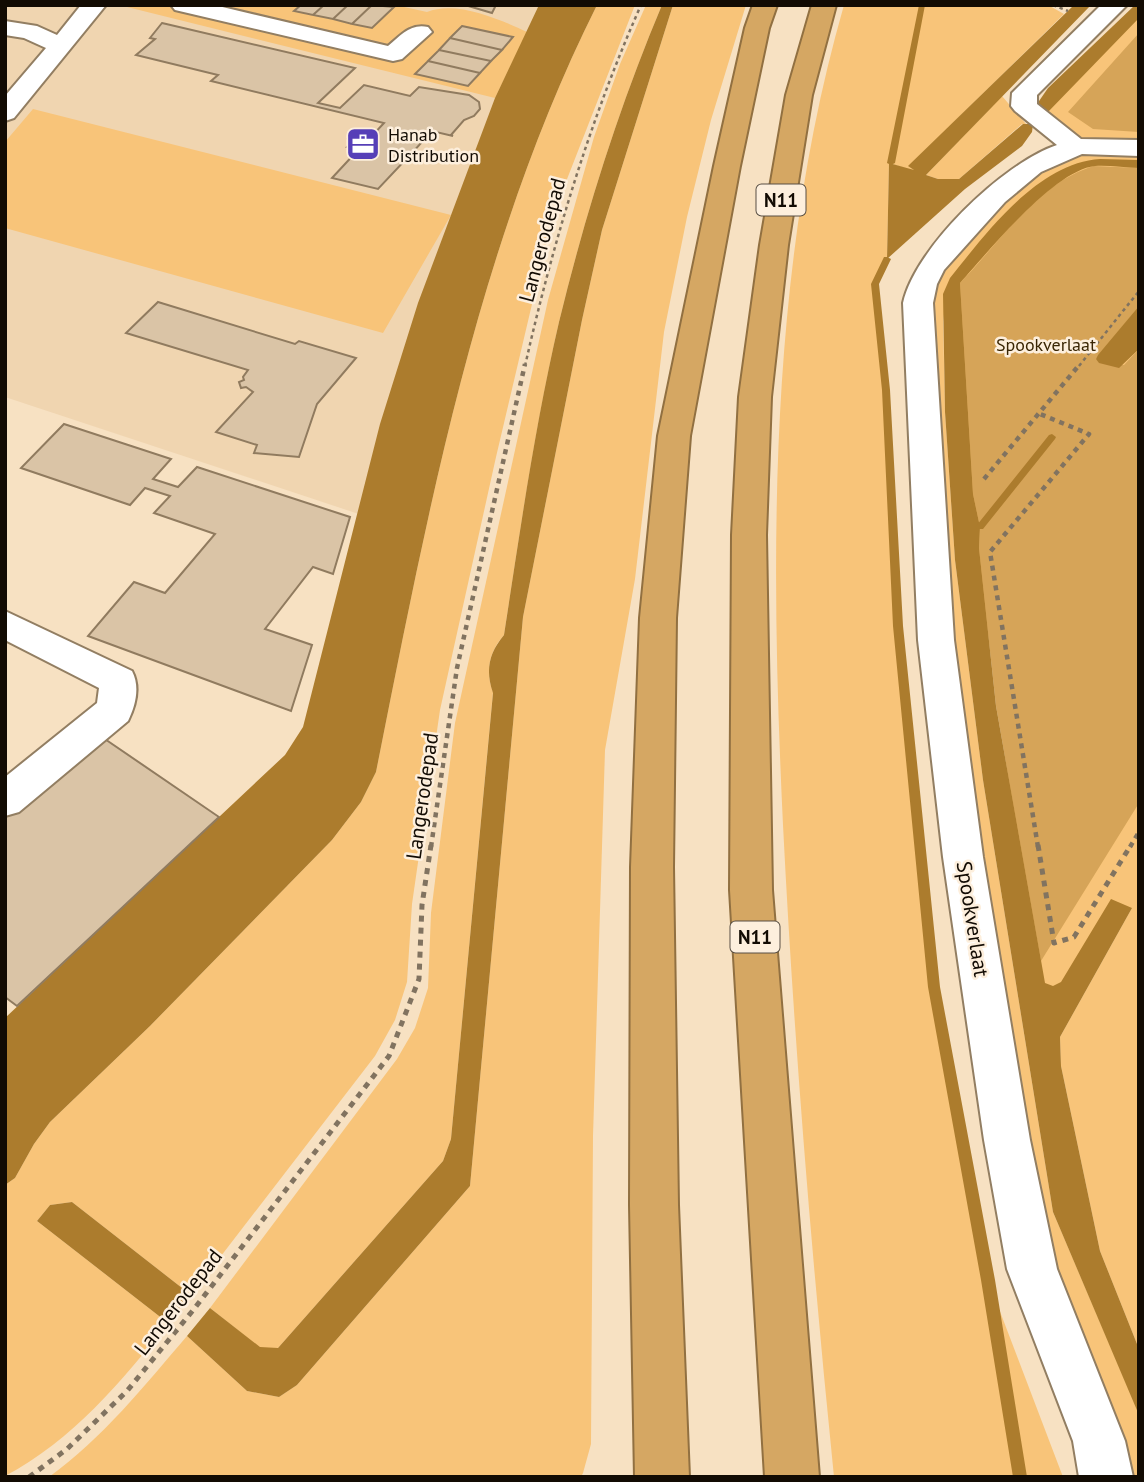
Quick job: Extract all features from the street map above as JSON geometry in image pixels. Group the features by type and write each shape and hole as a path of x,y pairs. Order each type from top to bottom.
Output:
{"highway":[{"path":"662,1477 654,1205 652,867 658,618 674,436 727,166 757,28 765,5"},
{"name":"N11","path":"792,1477 751,890 749,535 755,397 774,245 800,95 824,5"}],"street":[{"path":"5,27 25,5"},
{"path":"5,113 94,5"},
{"path":"183,5 393,54 420,32"},
{"path":"1075,147 1024,106 1025,93 1115,5"},
{"path":"5,27 29,31 60,45"},
{"name":"Spookverlaat","path":"1106,1477 1099,1441 1032,1269 1007,1140 963,857 936,640 918,303 922,284 931,267 1010,183 1052,155 1075,147 1139,148"},
{"path":"5,624 119,681 115,710 5,800"}],"path":[{"name":"Langerodepad","path":"29,1477 67,1449 127,1391 194,1309 389,1056 419,979 422,905 457,668 528,352 573,184 618,57 640,5"},
{"path":"1053,5 1061,9"},
{"path":"984,479 1139,291"},
{"path":"1040,414 1088,434 990,552 1054,943 1074,937 1139,832"}],"shaded area":[{"path":"5,5 561,5 392,525 5,397"},
{"path":"539,5 597,5 555,96 519,190 488,285 437,478 376,772 361,802 332,840 150,1026 50,1122 15,1178 5,1185 5,1018 285,755 303,727 380,424 418,303 495,98"},
{"path":"662,5 673,5 602,230 523,617 470,1186 297,1385 279,1397 247,1391 187,1336 210,1308 260,1347 278,1348 443,1161 451,1139 493,693 489,677 490,662 504,635 535,439 569,282 617,122"},
{"path":"1074,5 1091,5 926,175 938,179 959,179 1023,124 1033,124 1032,132 1022,146 965,189 887,259 889,163 914,170 908,166"},
{"path":"1135,5 1139,5 1139,18 1048,112 1037,104 1048,88"},
{"path":"1100,159 1139,160 1139,168 1095,166 1079,171 1061,182 1004,233 960,283 973,494 980,527 979,548 996,706 1045,983 1053,986 1061,982 1111,899 1132,908 1060,1037 1061,1066 1100,1251 1139,1349 1139,1415 1053,1212 983,780 955,560 945,412 943,294 950,278 997,221 1035,186 1077,163"},
{"path":"1139,306 1139,349 1119,368 1099,363 1096,359 1098,355"},
{"path":"72,1202 191,1295 168,1323 37,1221 50,1205"}],"green space":[{"path":"395,5 427,12 451,8 464,10 491,17 527,32 495,98 123,6"},
{"path":"597,5 635,5 553,215 440,710 412,904 407,982 395,1020 375,1056 191,1295 72,1202 50,1205 37,1221 168,1323 114,1388 74,1428 29,1462 5,1476 5,1185 15,1178 50,1122 150,1026 332,840 361,802 376,772 437,478 488,285 519,190 555,96"},
{"path":"646,5 662,5 617,122 569,282 535,439 504,635 490,662 489,677 493,692 451,1139 443,1161 278,1348 260,1348 210,1308 397,1059 415,1028 428,988 431,913 455,723 548,300 594,137 620,64"},
{"path":"673,5 746,5 711,120 687,217 664,332 635,579 605,750 593,1136 591,1444 583,1473 581,1477 49,1477 105,1428 187,1336 247,1391 279,1397 297,1385 470,1186 523,617 602,230"},
{"path":"844,5 1048,5 1064,14 909,166 917,172 889,163 887,259 875,284 886,391 898,626 934,987 988,1280 1063,1477 834,1477 804,1151 787,907 776,619 780,412 788,308 801,206 819,105"},
{"name":"Spookverlaat","path":"1139,15 1139,1349 1100,1251 1061,1066 1060,1037 1132,908 1043,1026 943,314 945,412 955,560 983,780 1053,1212 1139,1415 1139,1477 1124,1477 1053,1287 954,691 932,308 938,280 967,238 1035,173 1077,155 1096,152 1076,136 1039,114 1045,101"},
{"path":"1139,33 1139,132 1093,129 1068,112"},
{"path":"1002,96 1026,124 1022,124 959,179 938,179 926,175"},
{"path":"33,109 451,215 383,333 5,228 5,142"},
{"name":"Spookverlaat","path":"1094,166 1139,168 1139,306 1096,359 1124,365 1139,349 1139,803 1041,961 996,706 979,548 980,527 973,494 960,283 1037,200 1074,174"}],"building":[{"path":"301,5 324,5 313,15 294,11"},
{"path":"324,5 348,5 333,19 313,15"},
{"path":"348,5 372,5 352,24 333,19"},
{"path":"372,5 394,7 372,28 352,24"},
{"path":"465,5 496,5 492,13"},
{"path":"162,23 355,68 318,103 340,108 364,85 410,96 419,87 469,95 479,102 480,109 474,116 464,120 451,135 453,136 432,131 412,153 405,155 409,156 378,189 332,178 358,150 347,147 351,143 348,139 360,133 372,136 384,123 211,81 218,75 136,55 155,39 150,38"},
{"path":"462,26 513,37 502,50 450,38"},
{"path":"450,38 502,50 491,61 439,50"},
{"path":"439,50 491,61 480,73 428,61"},
{"path":"428,61 480,73 468,86 415,74"},
{"path":"158,302 295,344 299,341 356,358 317,404 299,457 254,453 257,445 216,432 253,392 246,387 241,388 239,382 244,380 248,370 126,333"},
{"path":"64,424 171,459 153,479 178,487 197,467 350,517 333,574 313,567 265,629 312,645 291,711 88,636 134,582 165,593 215,534 154,513 170,496 145,488 130,505 21,468"},
{"path":"99,735 219,817 17,1006 5,997 5,816"}],"waterway":[{"path":"891,163 922,5"},
{"path":"887,259 875,284 886,390 898,626 934,987 988,1280 1020,1477"},
{"path":"980,527 1052,437"}],"place":[{"name":"Hanab Distribution","path":"363,144"}]}
